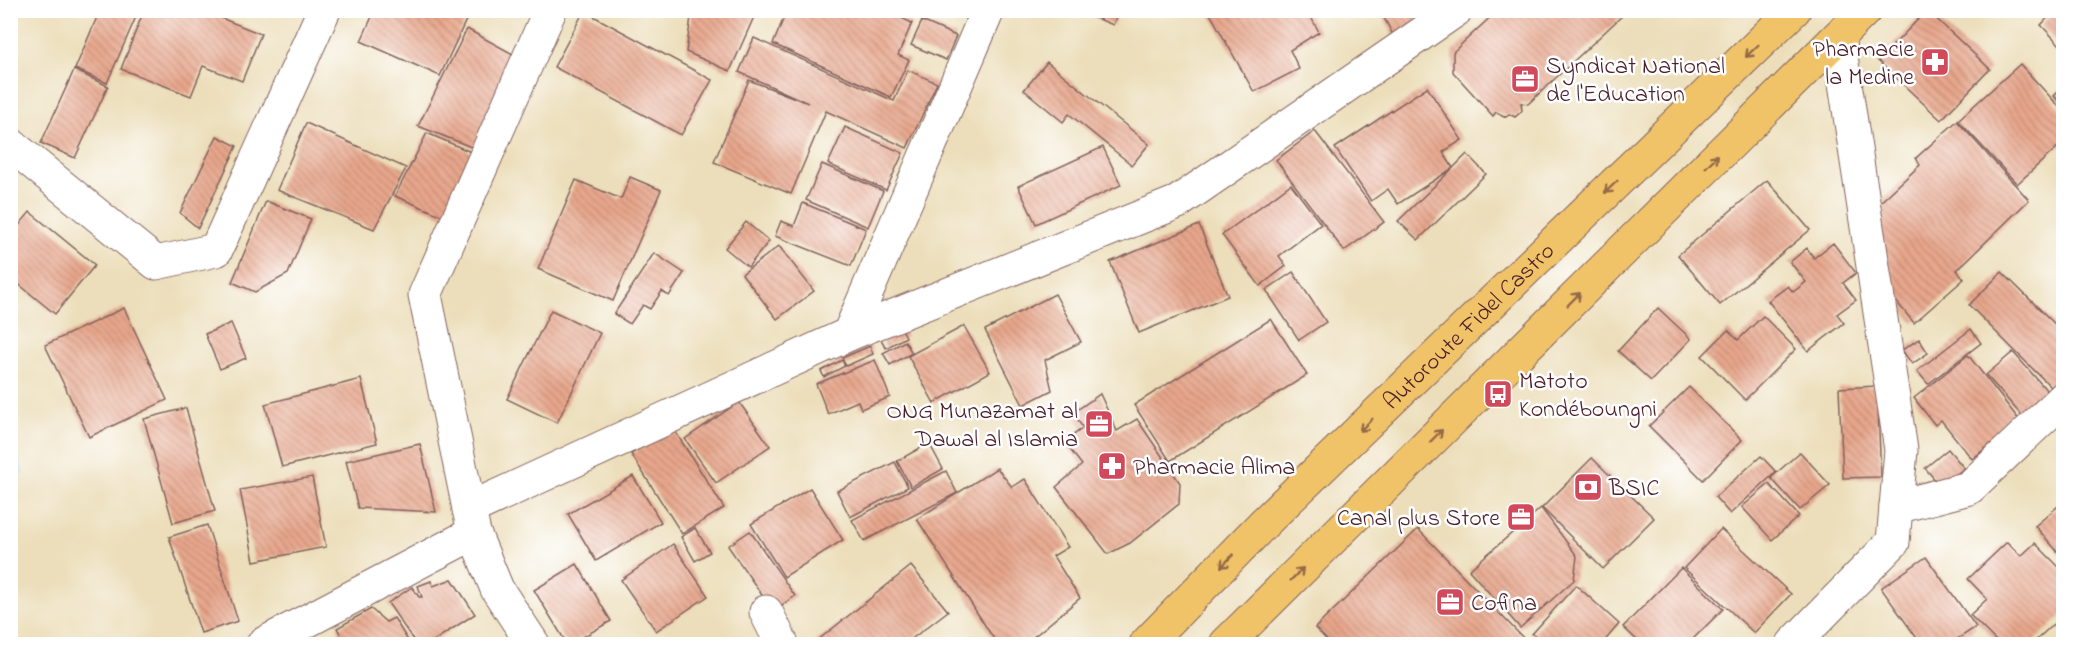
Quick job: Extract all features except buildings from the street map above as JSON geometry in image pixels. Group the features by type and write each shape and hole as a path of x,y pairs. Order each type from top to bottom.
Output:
{"highway":[{"name":"Autoroute Fidel Castro","path":"1146,645 1265,522 1794,10"},
{"path":"1226,645 1865,10"}],"street":[{"path":"10,144 156,263 216,250 324,10"},
{"path":"533,645 497,589 471,521 425,295 550,10"},
{"path":"849,334 988,10"},
{"path":"263,645 471,521 849,334 1178,202 1456,10"},
{"path":"1793,645 1893,542 1901,450 1838,37"},
{"path":"1896,507 1969,488 2064,398"},
{"path":"766,612 782,645"}],"waterway":[{"path":"10,445 17,471 10,481"}],"place":[{"name":"Pharmacie la Medine","path":"1935,62"},
{"name":"Syndicat National de l'Education","path":"1525,79"},
{"name":"Matoto Kondéboungni","path":"1498,394"},
{"name":"ONG Munazamat al Dawal al Islamia","path":"1099,424"},
{"name":"Pharmacie Alima","path":"1112,466"},
{"name":"BSIC","path":"1588,487"},
{"name":"Canal plus Store","path":"1521,517"},
{"name":"Cofina","path":"1450,602"}]}
